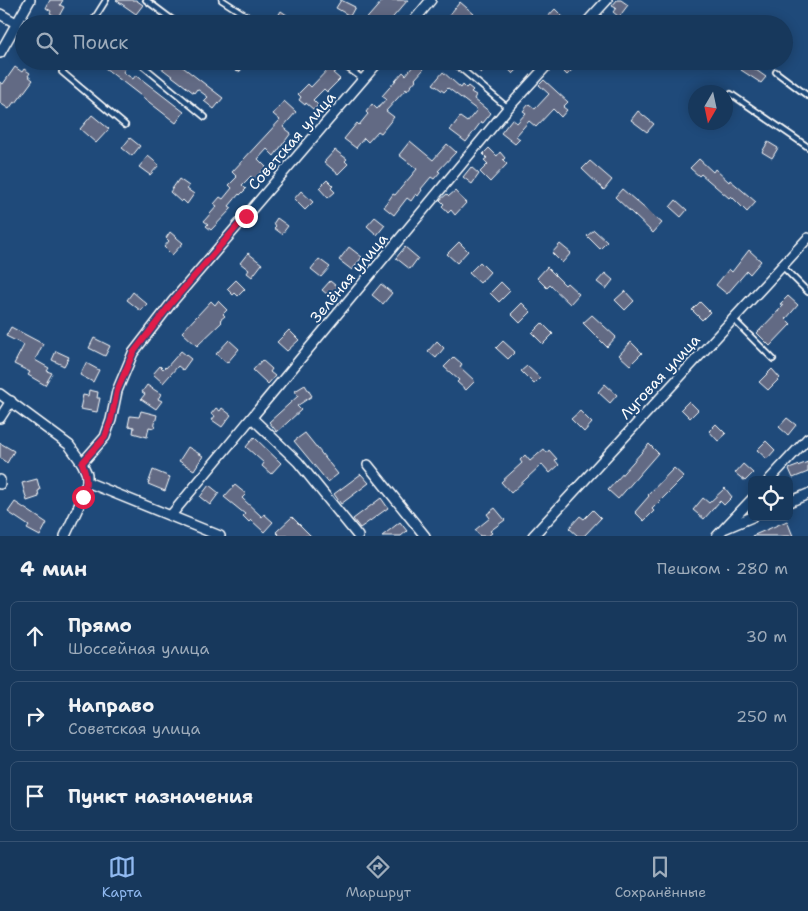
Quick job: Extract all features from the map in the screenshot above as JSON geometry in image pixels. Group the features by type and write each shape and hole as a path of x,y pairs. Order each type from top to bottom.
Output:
{"street":[{"path":"21,15 30,0"},
{"path":"420,15 432,0"},
{"path":"593,15 607,0"},
{"path":"0,14 15,22"},
{"path":"0,53 15,25"},
{"name":"Советская улица","path":"82,463 105,437 111,420 117,391 133,353 173,301 371,70"},
{"name":"Зелёная улица","path":"171,515 508,108 543,70"},
{"name":"Луговая улица","path":"533,536 808,238"},
{"path":"0,394 69,445 82,463 87,482 83,497 65,536"},
{"path":"0,418 11,401"},
{"path":"252,418 298,462 358,536"},
{"path":"773,476 808,438"},
{"path":"368,465 425,536"},
{"path":"87,482 220,536"},
{"path":"793,500 808,494"},
{"path":"720,533 748,503"},
{"path":"720,533 748,519"}],"lane":[{"path":"97,15 106,0"},
{"path":"146,0 166,15"},
{"path":"222,0 245,15"},
{"path":"63,70 62,72 125,125"},
{"path":"147,70 205,117"},
{"path":"350,70 363,80"},
{"path":"463,70 508,108"},
{"path":"776,72 808,96"},
{"path":"733,95 808,147"},
{"path":"781,266 808,292"},
{"path":"732,319 773,358"}],"building":[{"path":"50,0 63,0 60,5 64,7 60,15 53,15 46,8"},
{"path":"116,0 136,0 143,5 136,14"},
{"path":"341,0 355,7 351,15 336,8"},
{"path":"383,0 408,0 395,15 370,15"},
{"path":"617,0 621,0 628,5 620,15 613,12 616,8 612,6"},
{"path":"460,2 474,14 473,15 449,15"},
{"path":"555,9 561,15 549,15"},
{"path":"281,11 287,15 279,15"},
{"path":"15,67 15,70 22,72 26,70 30,73 28,76 33,80 16,103 14,102 9,109 0,103 0,82 3,84"},
{"path":"108,70 124,70 123,72 133,79 136,75 184,112 176,123"},
{"path":"164,70 187,70 223,98 214,109 204,101 208,97 197,89 194,93"},
{"path":"327,70 335,70 333,73 340,79 327,92 324,89 313,100 318,105 314,110 299,100 301,97 298,94 308,84 311,87"},
{"path":"410,70 423,70 407,91 406,89 386,111 394,117 381,133 378,131 368,142 364,138 356,148 344,139 357,123 359,125 368,114 366,112 372,104 377,109 386,99 382,96 403,72 406,75"},
{"path":"562,70 572,70 567,75"},
{"path":"741,70 756,70 766,77 761,83"},
{"path":"443,72 461,88 463,85 473,90 471,92 476,95 474,99 491,113 483,123 481,122 466,142 450,130 460,117 467,122 477,110 448,88 444,92 433,84"},
{"path":"544,80 568,102 563,107 567,110 561,117 553,109 536,127 529,121 516,136 520,139 515,144 501,133 512,119 517,123 526,113 523,111 529,104 535,109 549,94 539,85"},
{"path":"284,101 296,112 283,127 291,133 274,156 267,149 258,159 266,167 254,180 251,176 242,185 246,189 239,194 229,206 232,208 211,230 204,221 217,206 214,204 220,197 223,199 232,188 229,185 237,177 232,172 280,120 273,114"},
{"path":"638,111 654,124 647,132 631,120"},
{"path":"92,115 109,129 96,143 80,129"},
{"path":"130,138 140,146 132,156 122,148"},
{"path":"410,141 433,160 447,144 456,152 438,171 440,172 434,179 431,177 418,196 416,194 411,201 407,198 394,215 384,207 393,194 395,195 417,169 399,155"},
{"path":"768,142 778,148 772,158 762,152"},
{"path":"489,148 497,156 500,152 507,164 490,182 480,172 488,164 484,160 487,158 483,154"},
{"path":"335,150 347,159 345,161 348,164 338,174 324,162"},
{"path":"148,156 159,165 150,175 139,167"},
{"path":"699,159 713,172 715,169 756,202 747,212 731,196 729,198 701,174 699,176 690,168"},
{"path":"590,161 612,180 604,190 582,169"},
{"path":"471,167 479,174 472,184 463,177"},
{"path":"179,179 189,186 187,189 194,194 187,204 183,200 181,202 170,192"},
{"path":"327,180 333,186 331,188 335,192 328,198 319,188"},
{"path":"622,189 662,223 653,233 615,197"},
{"path":"301,191 313,202 305,210 294,199"},
{"path":"455,191 466,203 455,215 451,210 448,213 440,200 447,194 449,196"},
{"path":"676,200 687,210 681,217 670,207"},
{"path":"375,217 385,225 377,235 367,226"},
{"path":"277,218 288,226 282,234 274,228 276,226 273,224"},
{"path":"594,230 607,242 600,249 587,236"},
{"path":"170,232 183,243 172,255 164,247 169,241 166,238"},
{"path":"459,242 468,251 457,263 447,254"},
{"path":"560,244 571,253 562,263 552,253"},
{"path":"349,247 362,257 352,270 339,260"},
{"path":"405,247 418,258 410,269 396,258"},
{"path":"749,250 761,261 750,274 747,271 727,294 716,285 729,269 732,272"},
{"path":"248,253 262,264 252,277 247,273 249,270 240,263"},
{"path":"319,259 330,267 321,277 311,269"},
{"path":"480,262 490,272 480,283 469,273"},
{"path":"547,267 565,285 567,283 579,294 570,304 550,285 547,288 537,278"},
{"path":"605,273 613,280 606,289 597,282"},
{"path":"236,280 245,289 238,296 235,293 233,295 227,289"},
{"path":"330,281 341,290 334,300 322,290"},
{"path":"501,282 510,291 499,302 490,293"},
{"path":"381,284 392,293 383,304 372,295"},
{"path":"625,291 634,301 625,310 615,300"},
{"path":"133,292 147,304 141,311 127,300"},
{"path":"788,296 798,305 786,319 791,324 770,346 757,333 783,306 780,304"},
{"path":"211,301 215,305 218,301 227,310 223,314 225,316 220,320 222,322 197,346 182,332"},
{"path":"700,302 710,312 702,320 692,310"},
{"path":"522,303 531,312 520,323 511,314"},
{"path":"592,315 616,337 607,347 583,323"},
{"path":"542,323 553,334 543,344 532,333"},
{"path":"11,327 43,344 35,360 49,368 47,371 52,373 45,385 28,375 30,372 14,364 24,345 6,336"},
{"path":"289,330 299,340 287,351 277,342"},
{"path":"94,338 110,346 105,356 89,348"},
{"path":"229,340 239,349 227,363 216,354"},
{"path":"437,341 444,348 436,358 428,351"},
{"path":"503,341 515,352 508,359 496,348"},
{"path":"631,342 642,353 630,365 619,355"},
{"path":"56,351 69,357 64,366 52,360"},
{"path":"181,351 191,359 183,370 178,366 163,383 153,374 160,366 163,369 166,368"},
{"path":"454,357 462,364 460,367 475,381 466,390 457,382 459,380 444,367"},
{"path":"262,360 272,369 270,372 275,376 268,384 253,370"},
{"path":"86,363 99,370 93,382 80,375"},
{"path":"527,366 540,378 534,384 521,371"},
{"path":"772,369 780,378 768,390 759,382"},
{"path":"605,384 617,395 610,403 598,392"},
{"path":"147,385 161,394 158,399 162,401 156,409 141,399 145,394 142,392"},
{"path":"305,385 312,396 297,406 301,410 277,432 269,422 298,396 295,391"},
{"path":"89,390 98,392 97,398 100,398 97,412 80,409 83,395 88,396"},
{"path":"689,401 698,410 690,418 681,409"},
{"path":"216,408 220,411 222,408 231,415 222,427 212,420 215,416 211,414"},
{"path":"141,411 157,415 154,428 149,427 147,437 133,433 134,427 128,426 130,416 139,417"},
{"path":"580,411 592,423 584,432 571,419"},
{"path":"787,418 796,425 788,435 779,427"},
{"path":"716,424 726,434 718,441 709,431"},
{"path":"305,433 338,474 328,482 294,441"},
{"path":"254,437 281,463 271,474 262,466 264,463 246,447"},
{"path":"766,441 775,450 767,459 757,450"},
{"path":"0,443 14,451 7,463 0,458"},
{"path":"649,444 658,453 618,499 608,490"},
{"path":"188,447 203,456 194,470 179,461"},
{"path":"544,449 547,453 549,450 557,459 555,460 559,465 550,473 542,464 511,493 501,482 522,463 520,460 525,455 530,461"},
{"path":"808,462 808,472 793,478 789,469"},
{"path":"743,464 753,473 745,481 735,473"},
{"path":"674,468 684,477 652,509 654,511 644,521 635,512 648,495"},
{"path":"153,470 170,477 165,491 148,484"},
{"path":"361,474 369,483 341,504 334,494"},
{"path":"37,479 40,490 38,491 39,497 27,501 22,483"},
{"path":"209,485 219,493 210,505 200,497"},
{"path":"235,485 246,494 242,498 262,517 264,514 273,522 264,532 251,520 249,522 243,516 245,514 224,497"},
{"path":"725,488 732,497 724,505 720,501 704,519 693,510 703,498 709,503"},
{"path":"381,498 388,508 360,528 353,519"},
{"path":"15,502 47,523 40,536 27,529 29,526 8,512"},
{"path":"495,508 505,520 490,531 492,533 488,536 480,536 475,530 490,518 487,514"},
{"path":"593,510 601,518 584,536 578,536 569,528 580,516 584,519"},
{"path":"292,517 311,536 280,536 276,532"},
{"path":"787,521 793,536 752,536"},
{"path":"400,522 407,531 401,536 382,536"}],"route":[{"path":"83,497 87,482 82,463 105,437 111,420 117,391 133,353 173,301 246,216"}]}
